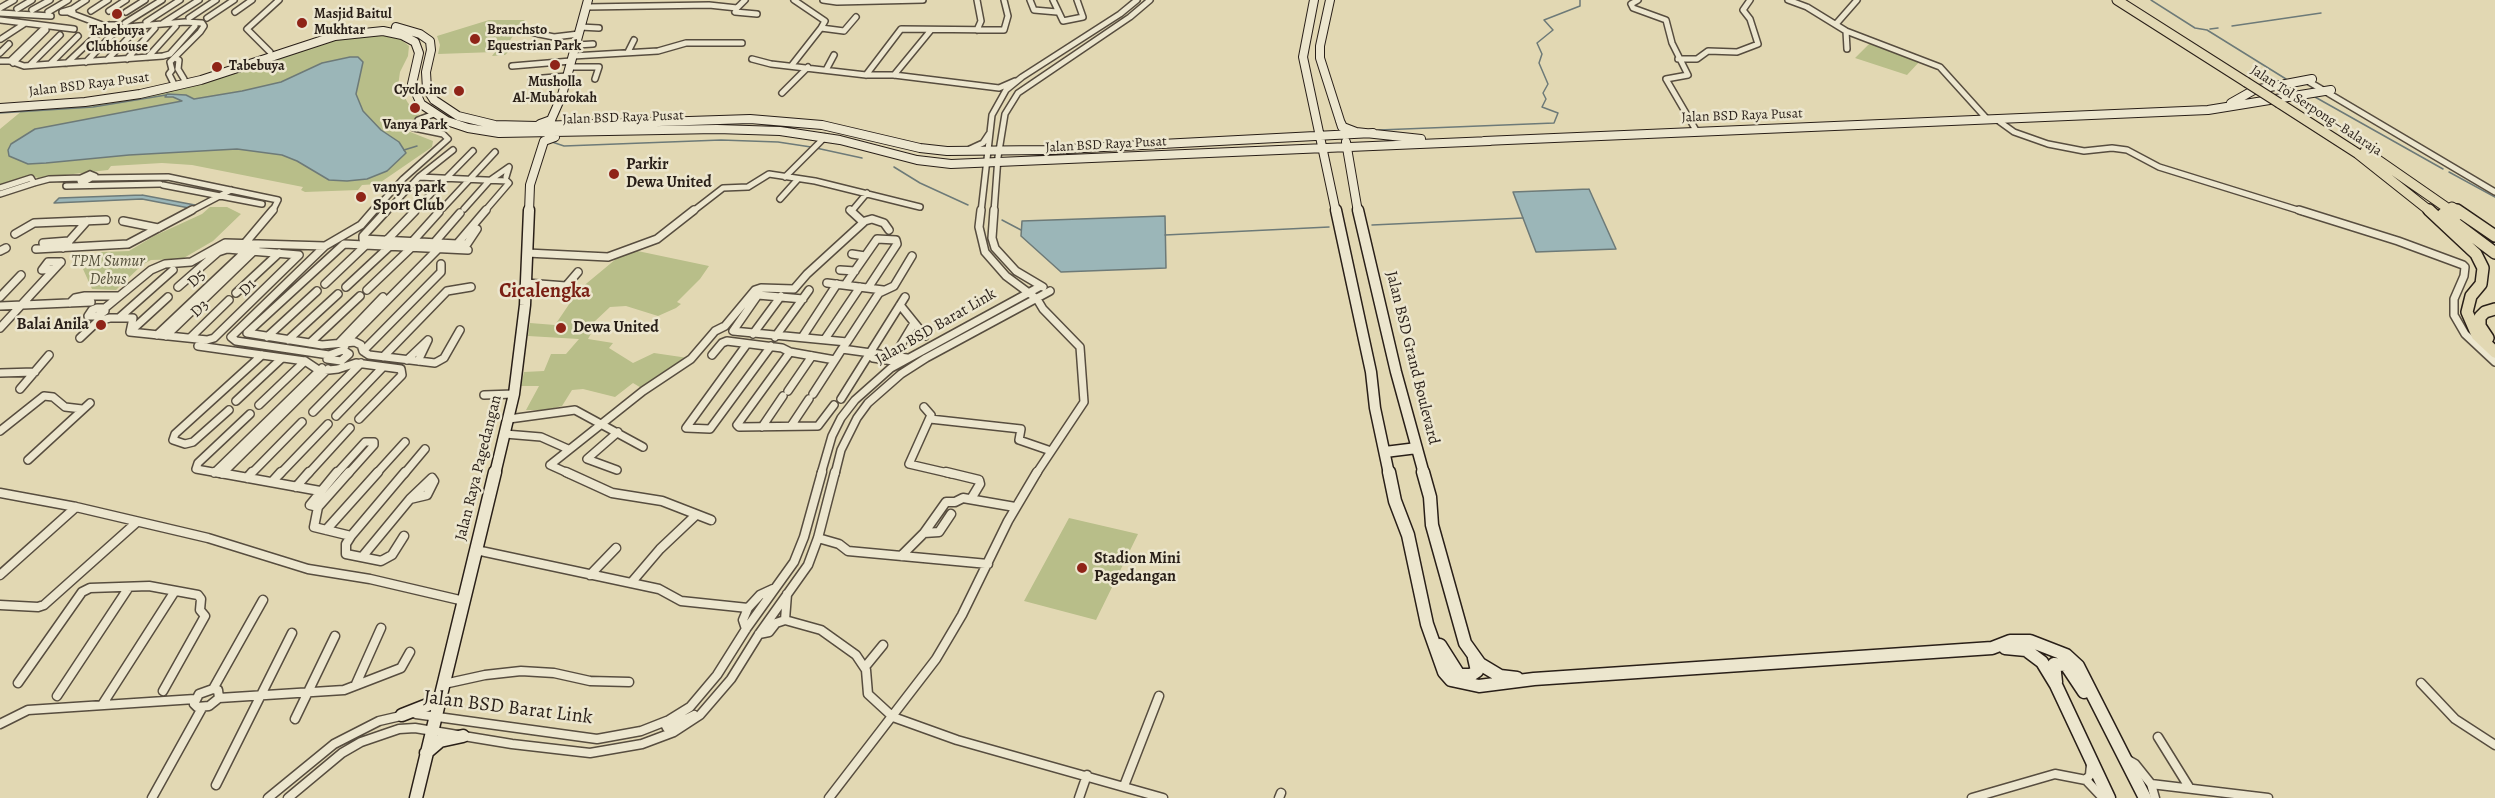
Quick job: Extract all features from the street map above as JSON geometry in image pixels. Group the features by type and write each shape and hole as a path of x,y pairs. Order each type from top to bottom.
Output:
{"highway":[{"name":"Jalan Tol Serpong–Balaraja","path":"2117,0 2388,165 2495,242"},
{"name":"Jalan Tol Serpong–Balaraja","path":"2128,0 2251,82"},
{"name":"Jalan Tol Serpong–Balaraja","path":"2284,102 2412,190 2495,253"},
{"path":"2358,154 2431,212 2476,254 2483,268 2483,276 2481,285 2471,296 2467,312 2477,335 2495,352"},
{"path":"2388,165 2495,236"},
{"path":"2495,309 2485,312 2480,317 2480,326 2485,336 2495,346"}],"main road":[{"path":"1314,0 1304,45 1304,57 1317,123 1371,372 1375,408 1395,501 1408,535 1427,624 1444,672 1451,680 1479,686 1534,679 1992,648 2026,650 2042,663 2056,685 2109,798"},
{"name":"Jalan BSD Grand Boulevard","path":"1330,0 1320,46 1320,58 1347,147 1359,214 1396,372 1430,497 1432,525 1465,643 1480,664 1500,676 1534,679"},
{"path":"520,130 546,124 551,120 570,65 587,3"},
{"name":"Jalan BSD Raya Pusat","path":"0,101 103,94 172,82 331,32 361,27 397,27 427,38 431,46 426,72 427,89 434,100 458,116 520,130 585,124 719,119 784,121 851,130 920,148 947,151 1046,150 1373,133"},
{"name":"Jalan BSD Raya Pusat","path":"0,108 103,100 164,89 216,76 346,34 383,32 410,38 415,42 419,53 413,75 414,92 422,104 447,121 482,130 574,133 747,129 822,140 917,160 951,164 2192,111"},
{"path":"410,38 420,34"},
{"path":"2192,111 2228,104 2254,90 2309,80"},
{"path":"2192,111 2328,91"},
{"path":"551,120 553,123 585,124"},
{"path":"662,130 666,121"},
{"path":"1340,121 1348,130 1434,141 1490,141"},
{"path":"1298,138 1314,130 1317,123"},
{"path":"482,130 490,124"},
{"path":"520,130 542,137 544,141 551,137 574,133"},
{"name":"Jalan Raya Pagedangan","path":"416,798 430,730 443,690 514,394 526,283 530,185 544,141"},
{"path":"1350,162 1357,151 1372,146"},
{"path":"1301,150 1315,152 1326,162"},
{"path":"1385,452 1417,448"},
{"path":"1427,624 1459,675 1471,675 1477,671 1472,655"},
{"path":"1992,648 2010,641 2030,640 2066,654 2078,666 2145,798"},
{"path":"2056,685 2054,664 2066,665 2121,751"},
{"path":"402,715 435,702 443,690"},
{"path":"425,754 440,741 463,736"}],"street":[{"path":"0,8 14,0"},
{"path":"17,9 32,0"},
{"path":"32,10 50,0"},
{"path":"0,13 50,14 68,0"},
{"path":"88,0 73,10 103,28 115,30 197,22 204,26 170,62 184,79"},
{"path":"91,10 108,0"},
{"path":"109,11 126,0"},
{"path":"126,12 145,0"},
{"path":"125,23 162,0"},
{"path":"146,22 180,0"},
{"path":"161,24 199,0"},
{"path":"189,18 216,0"},
{"path":"207,18 234,0"},
{"path":"235,12 252,0"},
{"path":"270,52 248,29 279,0"},
{"path":"745,0 735,12 757,14"},
{"path":"792,65 825,21 794,0"},
{"path":"823,0 875,4 923,0"},
{"path":"977,0 981,21 977,30"},
{"path":"866,75 902,28 1003,31 1008,16 1004,0"},
{"path":"1030,0 1034,10 1057,12"},
{"path":"1053,0 1061,21 1082,18 1082,10 1077,0"},
{"path":"997,102 1018,80 1137,0"},
{"path":"1041,286 1016,271 995,248 991,225 997,163 1005,114 1018,93 1104,35 1150,0"},
{"path":"1638,0 1631,4 1631,7 1666,20 1678,59 1687,76 1666,79 1697,132"},
{"path":"1678,59 1697,59 1708,51 1737,52 1758,44 1750,19 1743,10 1750,0"},
{"path":"1788,0 1800,4 1846,31 1940,67 1992,119 2014,132 2048,144 2084,151 2112,147 2127,150 2159,167 2398,241 2463,265 2465,267 2464,276 2454,298 2454,315 2465,334 2495,362"},
{"path":"1836,24 1857,0"},
{"path":"587,3 737,8"},
{"path":"821,28 844,31 856,17"},
{"path":"0,20 74,29"},
{"path":"2,39 24,24"},
{"path":"148,57 176,26"},
{"path":"0,61 30,66 170,54 195,26"},
{"path":"67,63 103,28"},
{"path":"127,59 155,28"},
{"path":"534,33 554,37 579,30 599,28"},
{"path":"42,30 46,30 11,62 42,30"},
{"path":"86,62 115,30"},
{"path":"107,60 135,30"},
{"path":"894,75 931,30"},
{"path":"1094,31 1104,35"},
{"path":"1846,31 1847,49"},
{"path":"30,66 60,35"},
{"path":"50,64 78,36"},
{"path":"628,52 634,40"},
{"path":"531,79 570,65 628,52 663,51 686,43 742,43"},
{"path":"0,52 9,44"},
{"path":"576,45 593,44"},
{"path":"826,70 834,55"},
{"path":"752,59 771,64 866,75 894,75 999,88 1018,80"},
{"path":"512,66 599,67 595,79"},
{"path":"782,93 808,67"},
{"path":"172,82 169,74 175,69"},
{"path":"2309,80 2495,192"},
{"path":"829,798 936,659 963,615 1016,507 1084,402 1080,347 1043,309 1037,298 1006,276 985,252 979,227 992,115 999,88"},
{"path":"388,243 362,237 403,179 448,140 443,134 414,128 414,123 418,120 434,114"},
{"path":"947,151 978,147 990,133"},
{"path":"1003,135 1005,142 1014,148 1046,150"},
{"path":"785,177 822,140"},
{"path":"334,356 236,341 231,337 325,246 361,225 385,207 453,150"},
{"path":"346,287 444,179 473,151"},
{"path":"367,290 495,152"},
{"path":"218,473 323,371 347,341 436,246 462,211 489,181 509,167 506,177"},
{"path":"2458,168 2495,187"},
{"path":"0,194 54,178 81,178 94,174 93,178 168,177 278,200 253,246"},
{"path":"527,253 609,257 657,238 723,188 748,188 767,175 798,179 920,207"},
{"path":"334,356 339,342 436,246 467,244 477,230 472,227 509,183 419,177"},
{"path":"0,188 31,178 34,183"},
{"path":"137,184 144,178"},
{"path":"780,199 798,179"},
{"path":"66,186 162,184 262,204"},
{"path":"36,249 125,245 231,190"},
{"path":"863,222 850,212 867,194"},
{"path":"711,520 662,501 612,493 550,467 551,463 644,391 691,359 715,331 725,326 755,290 761,288 794,289 863,222 870,219 879,221 889,230"},
{"path":"15,234 34,223 106,220"},
{"path":"123,220 158,228"},
{"path":"63,248 87,221"},
{"path":"825,339 898,242 878,238 846,285"},
{"path":"43,243 69,241"},
{"path":"105,308 159,266 187,263 225,243 253,246 325,246"},
{"path":"460,330 442,360 435,363 365,354 359,343 347,341 322,345 251,335 247,332 344,244 412,244 468,250"},
{"path":"325,284 368,244"},
{"path":"178,287 222,250 253,246 279,253 297,254"},
{"name":"D5","path":"157,335 253,246"},
{"name":"D5","path":"166,336 253,246"},
{"path":"236,293 279,253"},
{"name":"D1","path":"190,338 212,339 299,257 297,254"},
{"path":"852,254 865,256"},
{"path":"827,283 883,290 894,286 912,256"},
{"path":"363,351 441,272 441,264"},
{"path":"0,328 54,269"},
{"path":"120,317 173,270"},
{"path":"840,270 855,272"},
{"path":"526,283 566,286 578,273"},
{"path":"0,297 21,275"},
{"path":"803,336 837,284"},
{"name":"Jalan BSD Barat Link","path":"268,798 334,744 357,730 402,715 423,713 521,730 597,739 641,731 664,722 690,707 704,692 794,562 804,537 832,436 841,418 871,383 900,362 1041,286 1050,291 926,358 884,387 868,403 847,437 808,565 759,634 731,679 704,711 674,732 642,744 590,753 512,744 415,728 399,729 361,742 342,753 288,798"},
{"path":"383,357 447,291 471,287"},
{"path":"775,337 809,290"},
{"path":"791,426 883,290"},
{"path":"267,337 316,291"},
{"path":"288,340 338,294"},
{"path":"803,299 758,295 733,328 735,332 775,337 803,336 847,342"},
{"path":"70,303 75,298 85,296 119,296"},
{"path":"310,343 360,296"},
{"path":"753,334 781,296"},
{"path":"130,332 168,297"},
{"path":"840,399 905,297"},
{"name":"D3","path":"190,338 229,300"},
{"path":"0,306 91,302"},
{"path":"900,305 925,336"},
{"path":"80,338 98,321 120,317 133,318 130,332"},
{"path":"899,348 914,323"},
{"path":"130,332 190,338"},
{"path":"407,360 428,339 418,361"},
{"path":"712,355 724,341 771,346 790,352 835,360"},
{"path":"747,344 686,428 710,429 771,346"},
{"path":"198,346 304,361 323,371 361,363 401,369 403,373 359,419"},
{"path":"842,350 868,354 877,352 908,358"},
{"path":"790,352 737,425 818,426 834,405"},
{"path":"868,354 873,358 900,362"},
{"path":"20,389 49,355"},
{"path":"230,410 193,442 185,444 172,440 174,434 262,355"},
{"path":"762,427 812,356"},
{"path":"236,401 282,358"},
{"path":"259,405 304,361"},
{"path":"313,412 361,363"},
{"path":"336,416 383,367"},
{"path":"0,374 35,372"},
{"path":"484,394 514,394"},
{"path":"0,431 43,397 53,397 65,406 82,409"},
{"path":"28,460 90,403"},
{"path":"924,407 929,411 930,419 909,464 979,480 980,484 971,499"},
{"path":"508,419 571,409 643,447"},
{"path":"250,414 196,466 198,470 320,491"},
{"path":"930,419 1021,429 1019,440 1051,451"},
{"path":"247,478 302,422"},
{"path":"272,482 328,424"},
{"path":"296,487 351,428"},
{"path":"617,470 587,459 618,432"},
{"path":"505,434 541,437 568,449"},
{"path":"318,507 310,505 320,491 365,442 375,442 318,507 314,527 351,536"},
{"path":"326,530 405,442"},
{"path":"404,536 387,559 381,561 345,553 346,544 351,536 425,449"},
{"path":"820,477 835,476"},
{"path":"0,494 76,507 208,538 308,569 464,600"},
{"path":"901,556 924,533 944,503 963,498 1016,507"},
{"path":"362,557 410,499"},
{"path":"0,575 76,507"},
{"path":"924,533 939,532 951,514"},
{"path":"631,583 660,549 696,515"},
{"path":"0,604 38,607 44,605 137,522"},
{"path":"818,538 839,544 848,551 988,564"},
{"path":"590,575 616,548"},
{"path":"476,550 664,590 681,601 748,608"},
{"path":"18,683 82,592 90,588 149,586 198,595 201,599 200,610 205,616 163,691"},
{"path":"57,696 129,587"},
{"path":"746,629 743,620 748,608 760,596 776,587"},
{"path":"102,705 175,591"},
{"path":"785,620 787,594"},
{"path":"213,689 263,600"},
{"path":"759,634 769,632 776,623 785,620 821,630 856,655 865,667 868,694 893,717 957,740 1163,798"},
{"path":"356,684 381,628"},
{"path":"216,785 292,633"},
{"path":"295,719 335,636"},
{"path":"865,667 883,645"},
{"path":"152,798 202,708 219,698 344,690 401,668 410,651"},
{"path":"443,690 485,675 521,671 554,673 590,681 629,682"},
{"path":"2421,683 2456,719 2495,745"},
{"path":"202,708 194,704 199,694 213,689 218,690 219,698"},
{"path":"1124,786 1159,696"},
{"path":"0,724 28,710 195,699"},
{"path":"664,722 667,728 704,711"},
{"path":"2158,738 2188,787"},
{"path":"2121,751 2151,784 2155,798"},
{"path":"2085,780 2090,775 2091,761"},
{"path":"1972,798 2055,774 2085,780 2103,798"},
{"path":"1079,798 1087,775"},
{"path":"2151,784 2268,798"}],"green space":[{"name":"Branchsto Equestrian Park","path":"489,20 525,20 508,43 517,44 505,55 492,56 495,52 438,54 440,45 437,36"},
{"path":"388,34 409,46 398,86 408,103 419,114 405,130 433,141 432,147 378,184 362,185 358,190 305,192 301,190 303,187 192,165 162,163 111,166 108,170 38,178 33,176 0,186 0,129 23,110 174,90 231,74 337,38"},
{"path":"1870,43 1921,60 1907,75 1855,58"},
{"name":"TPM Sumur Debus","path":"210,207 227,207 241,214 213,241 182,259 151,260 142,265 116,290 92,289 83,269 101,252 129,251 154,236 202,214"},
{"name":"Dewa United","path":"628,249 709,266 700,279 677,302 681,304 676,308 658,316 626,306 610,307 593,323 593,330 588,339 613,343 609,348 633,363 654,353 688,358 643,389 633,383 615,397 583,389 572,390 562,406 546,410 526,410 539,386 521,386 524,372 544,371 551,354 566,354 579,339 528,336 530,323 555,325 576,294 529,290 530,285 581,288"},
{"name":"Stadion Mini Pagedangan","path":"1069,518 1138,534 1096,620 1024,601"}],"water":[{"path":"358,57 363,62 356,94 363,111 381,130 399,142 406,153 387,171 367,179 329,180 282,155 237,149 28,164 9,156 8,150 11,144 35,129 182,101 173,97 165,97 167,94 186,95 194,99 242,91 281,82 322,63"},
{"path":"1589,189 1616,249 1536,252 1513,192"},
{"path":"142,195 195,205 189,208 142,199 54,203 59,198"},
{"path":"1165,216 1166,268 1061,272 1021,236 1022,221"}],"waterway":[{"path":"1379,130 1554,123 1558,113 1542,107 1546,99 1543,93 1548,84 1539,63 1542,54 1537,43 1553,30 1544,20 1580,6 1580,0"},
{"path":"2151,0 2195,28 2207,30 2286,79"},
{"path":"2232,26 2321,13"},
{"path":"2210,29 2218,28"},
{"path":"0,113 93,107 166,95"},
{"path":"2315,97 2443,169"},
{"path":"552,142 564,146 721,140 778,142 811,147"},
{"path":"404,150 417,146"},
{"path":"816,148 862,158"},
{"path":"894,167 920,183 968,205"},
{"path":"2449,172 2495,197"},
{"path":"1372,225 1523,218"},
{"path":"1002,220 1021,230"},
{"path":"1165,235 1329,227"}],"place":[{"name":"Tabebuya Clubhouse","path":"117,14"},
{"name":"Masjid Baitul Mukhtar","path":"302,23"},
{"name":"Branchsto Equestrian Park","path":"475,39"},
{"name":"Musholla Al-Mubarokah","path":"555,65"},
{"name":"Tabebuya","path":"217,67"},
{"name":"Cyclo.inc","path":"459,91"},
{"name":"Vanya Park","path":"415,108"},
{"name":"Parkir Dewa United","path":"614,174"},
{"name":"vanya park Sport Club","path":"361,197"},
{"name":"Balai Anila","path":"101,325"},
{"name":"Dewa United","path":"561,328"},
{"name":"Stadion Mini Pagedangan","path":"1082,568"}],"district":[{"name":"Cicalengka","path":"545,292"}]}
